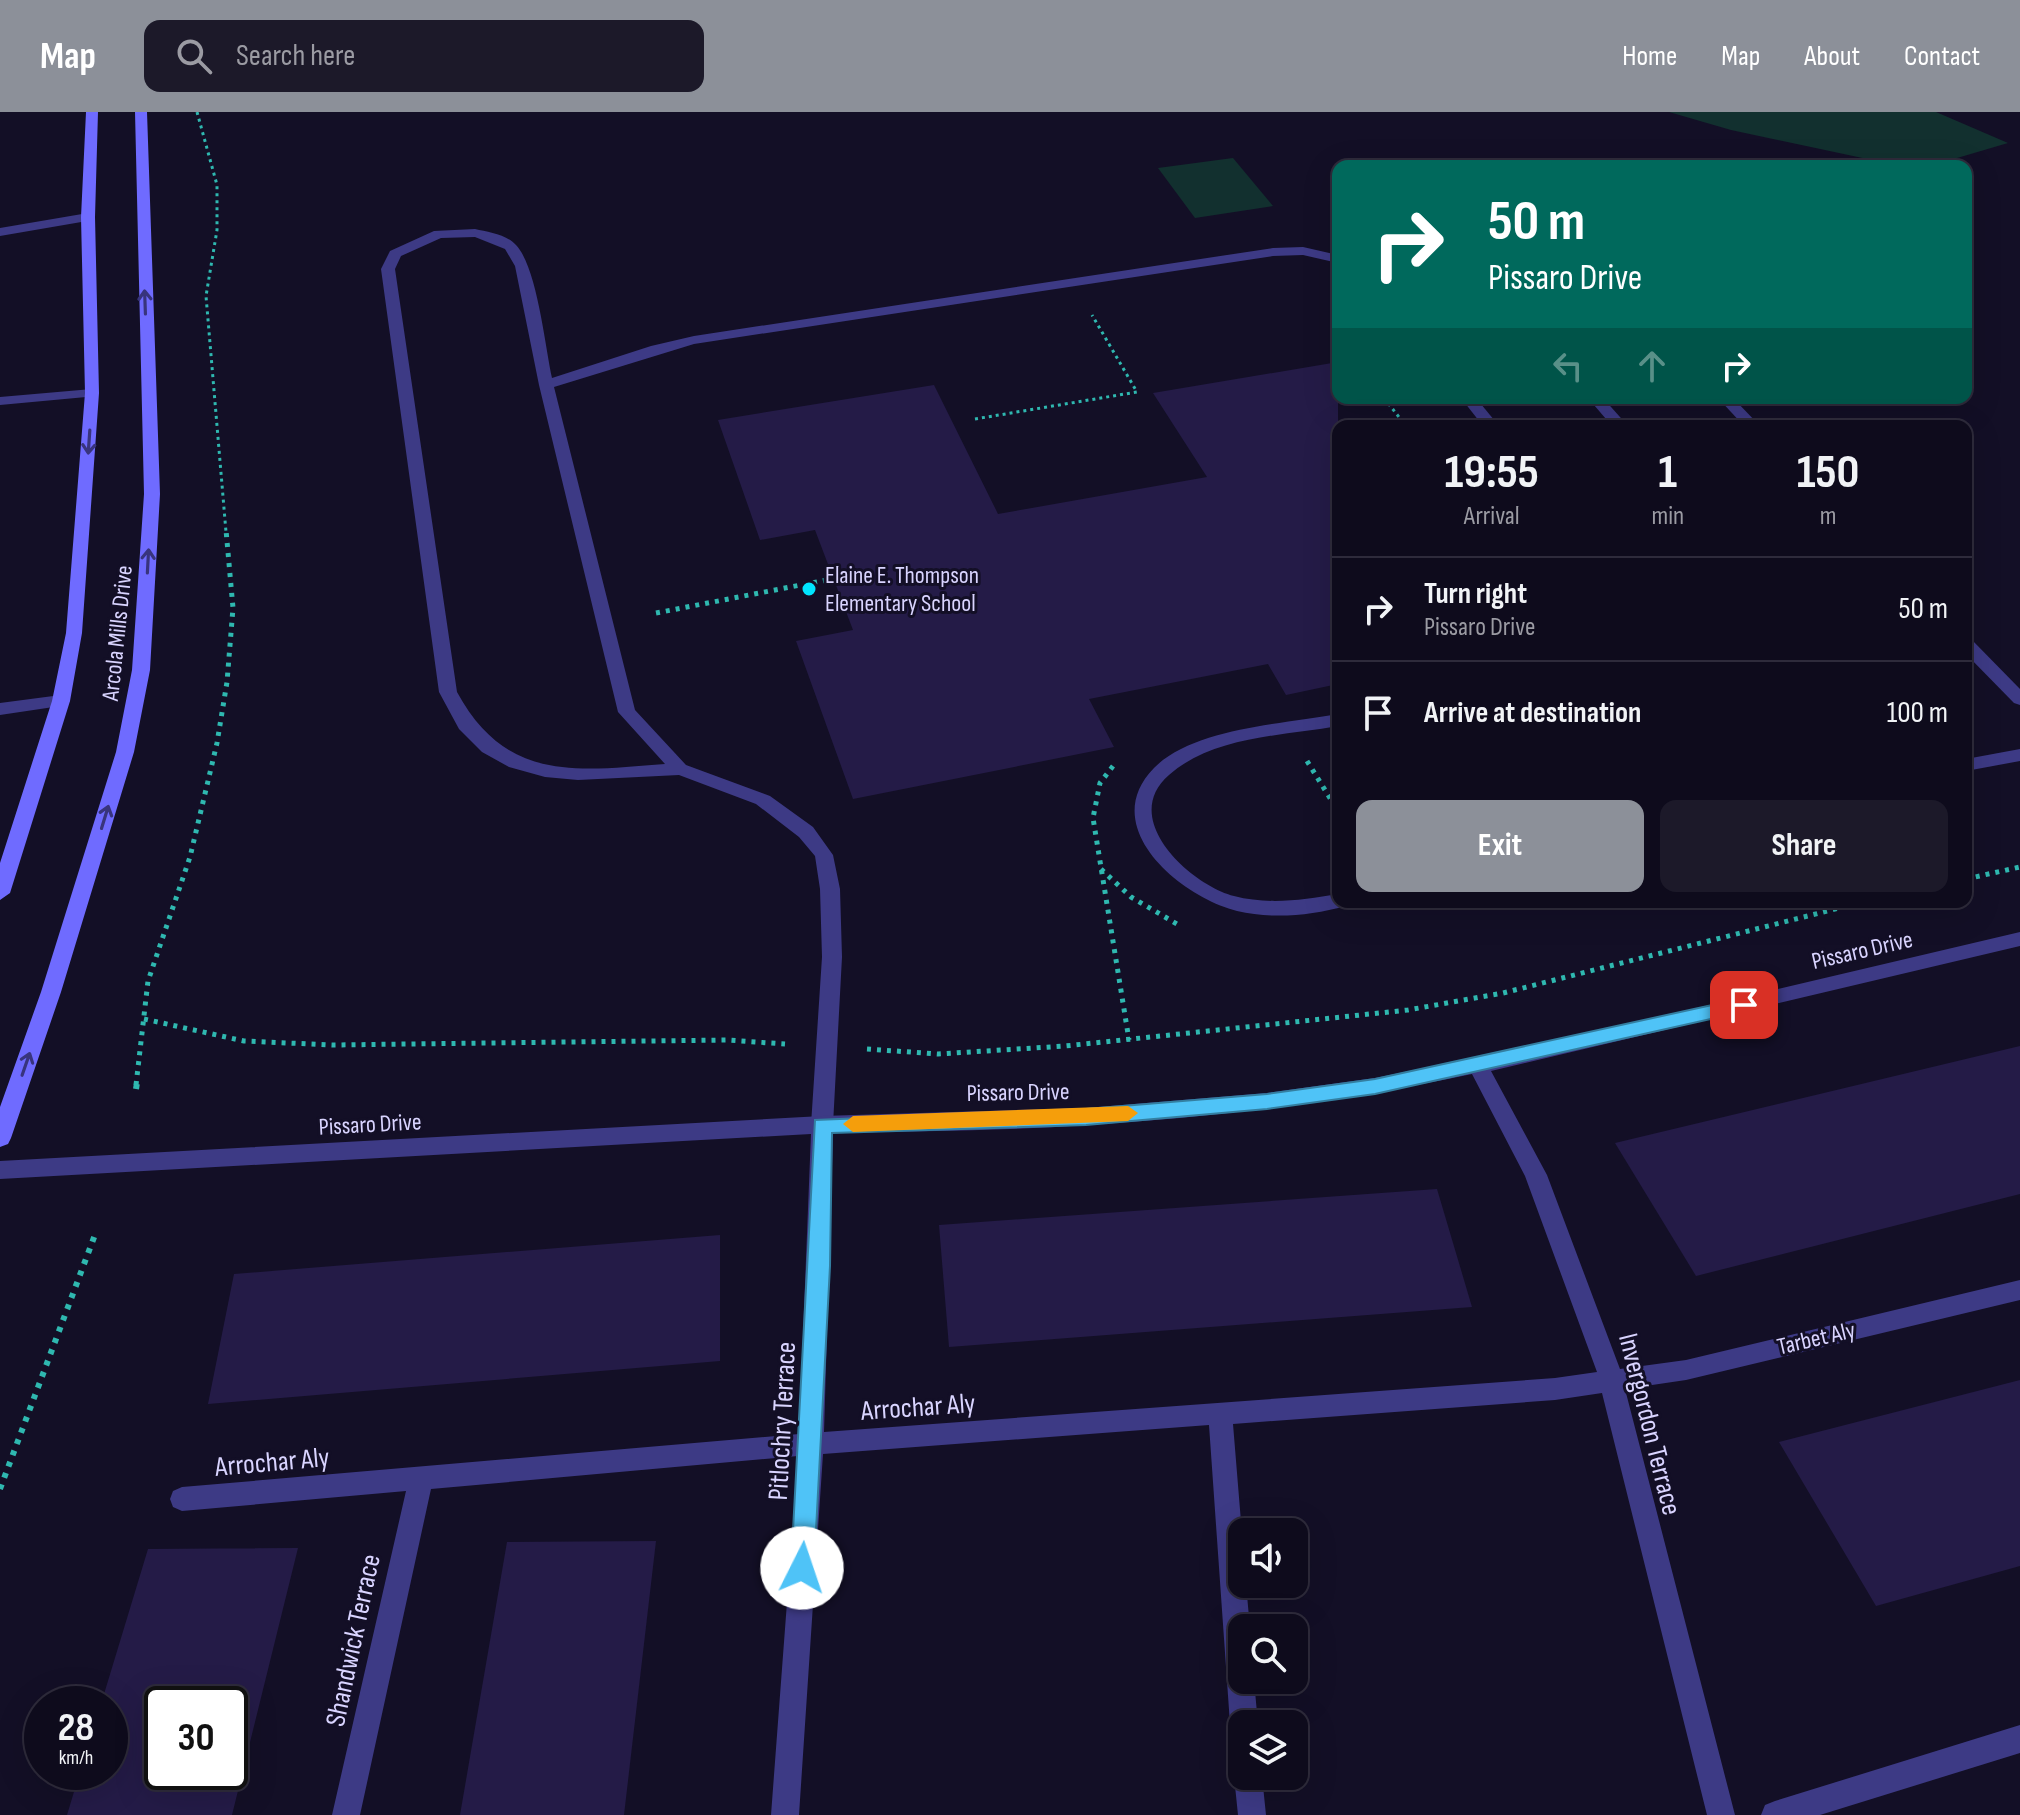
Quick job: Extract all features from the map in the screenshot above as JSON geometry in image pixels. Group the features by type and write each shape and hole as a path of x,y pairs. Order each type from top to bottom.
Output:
{"street":[{"name":"Arcola Mills Drive","path":"0,893 61,701 74,633 92,393 88,217 92,112"},
{"name":"Arcola Mills Drive","path":"0,1138 51,992 125,752 141,670 152,494 141,112"},
{"path":"0,232 88,217"},
{"path":"475,233 510,246 522,266 546,385 627,712 680,769 602,774 544,772 508,762 478,742 458,717 448,692 390,285 388,269 395,254 439,234 475,233"},
{"path":"546,385 656,349 694,340 1273,252 1303,251 1332,258"},
{"path":"0,401 92,393"},
{"path":"1473,404 1486,420"},
{"path":"1600,404 1615,420"},
{"path":"1731,404 1746,420"},
{"path":"1972,650 2020,699"},
{"path":"0,709 61,701"},
{"path":"1332,721 1214,745 1183,756 1163,771 1145,791 1142,814 1149,841 1171,869 1209,894 1261,908 1311,907 1332,902"},
{"path":"1972,764 2020,755"},
{"name":"Pitlochry Terrace","path":"680,769 763,800 806,832 824,855 830,889 832,957 825,1046 811,1444 785,1815"},
{"name":"Pissaro Drive","path":"0,1170 822,1125 1086,1117 1252,1103 1375,1086 1477,1065 2020,939"},
{"name":"Invergordon Terrace","path":"1477,1065 1536,1175 1604,1352 1721,1815"},
{"name":"Tarbet Aly","path":"1611,1381 1686,1370 2020,1290"},
{"name":"Arrochar Aly","path":"182,1499 811,1444 1555,1389 1611,1381"},
{"path":"1220,1413 1243,1710"},
{"name":"Shandwick Terrace","path":"346,1815 421,1478"},
{"path":"1775,1815 2020,1739"},
{"path":"1249,1790 1252,1815"}],"path":[{"path":"136,1089 148,981 190,857 217,743 227,682 233,608 206,296 217,230 217,185 209,151 201,137 197,112"},
{"path":"975,419 1137,392 1073,284"},
{"path":"1389,404 1401,420"},
{"path":"656,613 842,577"},
{"path":"1972,878 2020,867"},
{"path":"144,1019 259,1042 332,1045 727,1040 938,1054 1081,1045 1408,1010 1503,993 1839,908"},
{"path":"0,1489 96,1232"}],"green space":[{"path":"1669,112 1936,112 2008,143 1950,160 1872,160 1731,130"},
{"path":"1233,158 1273,206 1195,218 1158,168"}],"building":[{"name":"Elaine E. Thompson Elementary School","path":"1332,363 1332,404 1338,404 1338,420 1332,420 1332,685 1286,695 1268,664 1089,699 1114,747 853,799 796,641 853,630 815,530 760,540 718,420 934,385 998,514 1207,477 1153,393"},
{"path":"2020,1046 2020,1194 1696,1276 1615,1143"},
{"path":"1437,1189 1472,1307 949,1347 939,1225"},
{"path":"720,1235 720,1361 208,1404 234,1274"},
{"path":"2020,1380 2020,1566 1876,1606 1779,1442"},
{"path":"656,1541 624,1815 460,1815 507,1542"},
{"path":"298,1548 248,1750 248,1686 144,1686 144,1790 238,1790 232,1815 67,1815 75,1790 128,1790 128,1686 106,1686 148,1549"}],"slow traffic":[{"path":"853,1124 1128,1113"}],"place":[{"name":"Elaine E. Thompson Elementary School","path":"809,589"}],"route":[{"path":"802,1568 820,1266 822,1125 1086,1117 1267,1101 1375,1086 1561,1048 1744,1005"}]}
